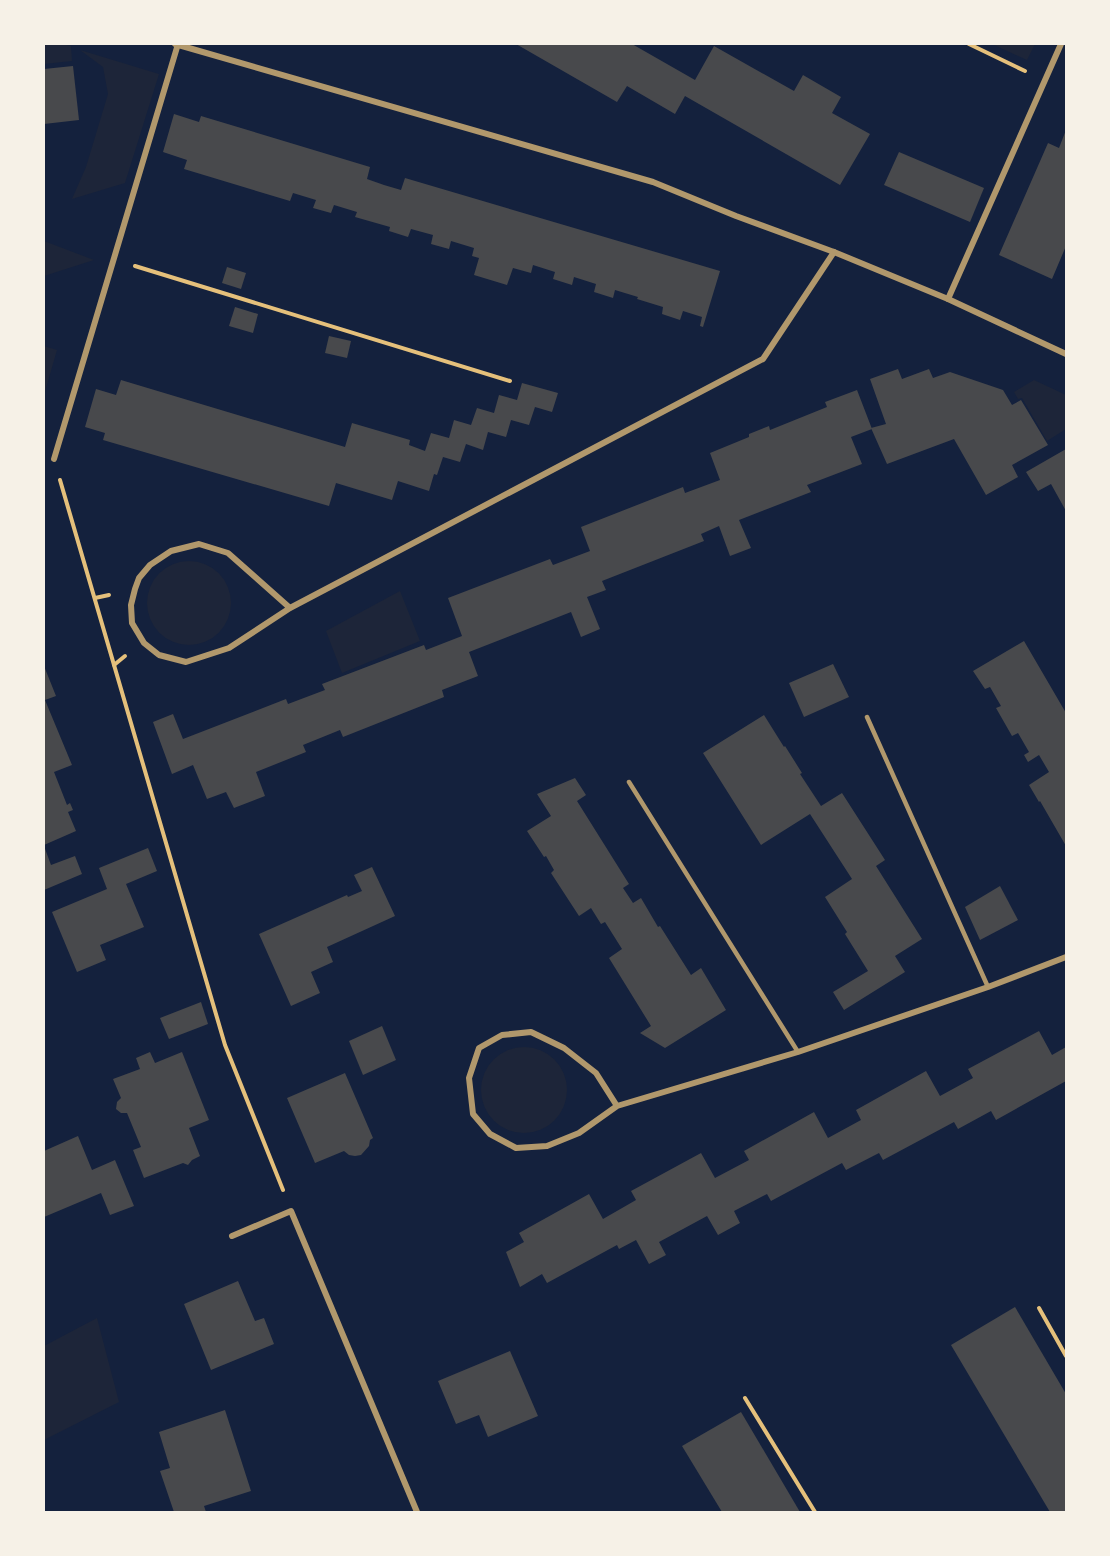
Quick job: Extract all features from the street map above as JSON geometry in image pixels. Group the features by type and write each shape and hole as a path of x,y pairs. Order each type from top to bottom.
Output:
{"street":[{"path":"54,459 177,44 653,182 948,299 1066,354"},
{"path":"948,299 1060,44"},
{"path":"290,608 228,553 200,544 171,551 150,565 140,578 131,605 132,623 144,643 159,656 186,662 229,648 290,608 763,359 834,252"},
{"path":"617,1106 596,1073 564,1048 531,1032 502,1035 479,1048 469,1078 473,1114 490,1134 516,1148 547,1146 579,1132 617,1106 798,1052 988,987 1066,957"},
{"path":"232,1236 291,1211 417,1512"}],"lane":[{"path":"867,717 988,987"},
{"path":"629,782 798,1052"}],"path":[{"path":"969,44 1044,81"},
{"path":"114,260 510,381"},
{"path":"54,459 225,1045 291,1211"},
{"path":"1039,1308 1066,1356"},
{"path":"745,1398 815,1512"}],"shaded area":[{"path":"44,44 71,46 72,61 44,64"},
{"path":"992,44 1035,44 1027,60"},
{"path":"80,50 159,74 125,183 72,199 86,167 108,94 103,67"},
{"path":"44,241 94,260 44,276"},
{"path":"44,346 57,350 44,395"},
{"path":"1034,380 1066,395 1066,429 1047,441 1022,398 1018,399 1014,392"},
{"path":"189,561 212,568 224,580 231,603 224,626 212,638 189,645 166,638 154,626 147,603 154,580 166,568"},
{"path":"400,591 420,641 342,673 326,631"},
{"path":"524,1047 540,1051 554,1060 563,1074 567,1090 563,1106 554,1120 540,1129 524,1133 508,1129 494,1120 485,1106 481,1090 485,1074 494,1060 508,1051"},
{"path":"97,1318 119,1402 44,1440 44,1346"}],"building":[{"path":"516,44 632,44 695,80 714,46 794,91 803,75 841,97 832,113 870,134 840,185 685,96 675,114 627,86 617,102"},
{"path":"73,66 79,120 44,124 44,69"},
{"path":"174,114 199,122 201,116 370,167 367,179 401,190 405,178 720,271 703,327 700,326 702,317 683,311 680,320 662,314 663,307 637,299 638,297 615,290 613,298 594,292 596,284 574,277 572,285 553,279 555,272 533,265 531,273 513,268 507,285 474,275 479,258 472,256 474,248 451,241 449,249 431,244 433,235 411,229 408,237 389,231 390,227 355,217 357,212 334,205 331,213 313,208 316,200 293,193 290,201 184,169 187,160 163,152"},
{"path":"1066,130 1066,246 1052,279 999,255 1048,143 1059,148"},
{"path":"899,152 984,188 970,222 884,185"},
{"path":"227,267 246,273 241,289 222,283"},
{"path":"235,307 258,314 253,333 229,326"},
{"path":"329,336 351,341 347,358 325,353"},
{"path":"898,369 902,379 929,369 933,378 950,372 1003,390 1012,405 1021,400 1048,445 1012,465 1018,477 986,495 954,439 887,464 871,428 886,424 870,379"},
{"path":"121,380 345,447 352,423 410,440 409,445 425,451 431,433 449,438 454,420 471,425 477,408 494,413 499,395 517,400 522,383 558,393 552,412 535,407 529,425 511,420 506,437 488,432 483,450 466,444 460,462 443,457 437,475 434,474 429,491 398,481 392,500 336,483 329,506 103,440 105,433 85,427 96,389 116,395"},
{"path":"857,390 872,429 851,437 862,464 807,485 811,492 739,520 751,548 730,556 719,526 701,534 704,541 602,581 606,590 587,597 600,629 581,637 571,612 469,652 478,676 442,690 444,697 343,737 340,730 303,745 306,752 256,772 265,796 234,808 226,792 207,799 193,765 172,774 153,722 173,714 183,739 286,699 288,704 325,690 322,684 424,645 426,650 462,636 448,598 550,559 553,565 590,551 581,527 683,487 685,493 720,480 710,453 769,426 770,430 827,407 825,402"},
{"path":"1066,449 1066,511 1051,484 1038,491 1026,472"},
{"path":"1024,641 1066,713 1066,846 1029,785 1049,772 1039,755 1028,762 1024,755 1029,752 1018,733 1012,736 996,708 1001,706 990,687 985,689 973,671"},
{"path":"833,664 849,697 804,717 789,683"},
{"path":"44,666 56,696 45,700 72,765 54,772 67,805 70,803 73,810 68,812 76,831 44,845"},
{"path":"764,715 821,806 842,793 885,860 876,866 922,939 895,956 905,972 844,1010 833,992 868,971 825,897 852,879 810,814 761,845 703,753"},
{"path":"575,778 586,795 577,801 629,884 623,888 633,903 641,898 691,975 701,968 726,1010 665,1048 640,1033 651,1026 609,958 622,949 605,922 601,924 591,908 579,916 551,873 554,870 546,856 544,857 527,831 551,816 537,794"},
{"path":"44,846 51,865 75,856 82,874 44,890"},
{"path":"148,848 157,871 126,884 144,927 100,945 106,960 77,972 52,912 107,889 99,868"},
{"path":"372,867 395,916 327,947 333,962 311,972 320,993 291,1006 259,934 347,895 348,897 362,891 354,875"},
{"path":"1000,886 1018,920 980,940 965,907"},
{"path":"201,1002 208,1024 169,1039 160,1018"},
{"path":"382,1026 396,1060 363,1075 349,1041"},
{"path":"1039,1031 1052,1055 1066,1047 1066,1081 996,1120 991,1111 958,1129 954,1122 883,1160 879,1153 846,1170 842,1163 771,1201 767,1194 734,1211 740,1223 718,1235 707,1216 659,1242 666,1255 649,1264 636,1240 619,1249 617,1245 547,1283 542,1274 520,1287 506,1252 524,1242 519,1233 589,1194 603,1219 636,1200 631,1191 701,1153 715,1178 749,1160 744,1151 814,1112 828,1138 861,1120 856,1110 926,1071 940,1096 973,1078 968,1069"},
{"path":"150,1052 155,1063 182,1052 209,1120 189,1128 200,1156 188,1165 183,1163 144,1178 133,1150 141,1147 127,1113 121,1113 116,1109 117,1102 121,1098 113,1079 140,1069 136,1058"},
{"path":"345,1073 373,1138 361,1155 349,1155 344,1151 315,1163 287,1098"},
{"path":"78,1136 92,1170 115,1160 134,1206 110,1215 101,1193 44,1217 44,1151"},
{"path":"238,1281 255,1321 264,1318 274,1344 211,1370 184,1304"},
{"path":"1015,1307 1066,1394 1066,1512 1050,1512 951,1345"},
{"path":"510,1351 538,1416 488,1437 479,1415 456,1424 438,1381"},
{"path":"225,1410 251,1491 204,1506 206,1512 174,1512 160,1471 170,1468 159,1432"},
{"path":"741,1412 800,1512 722,1512 682,1446"}]}
